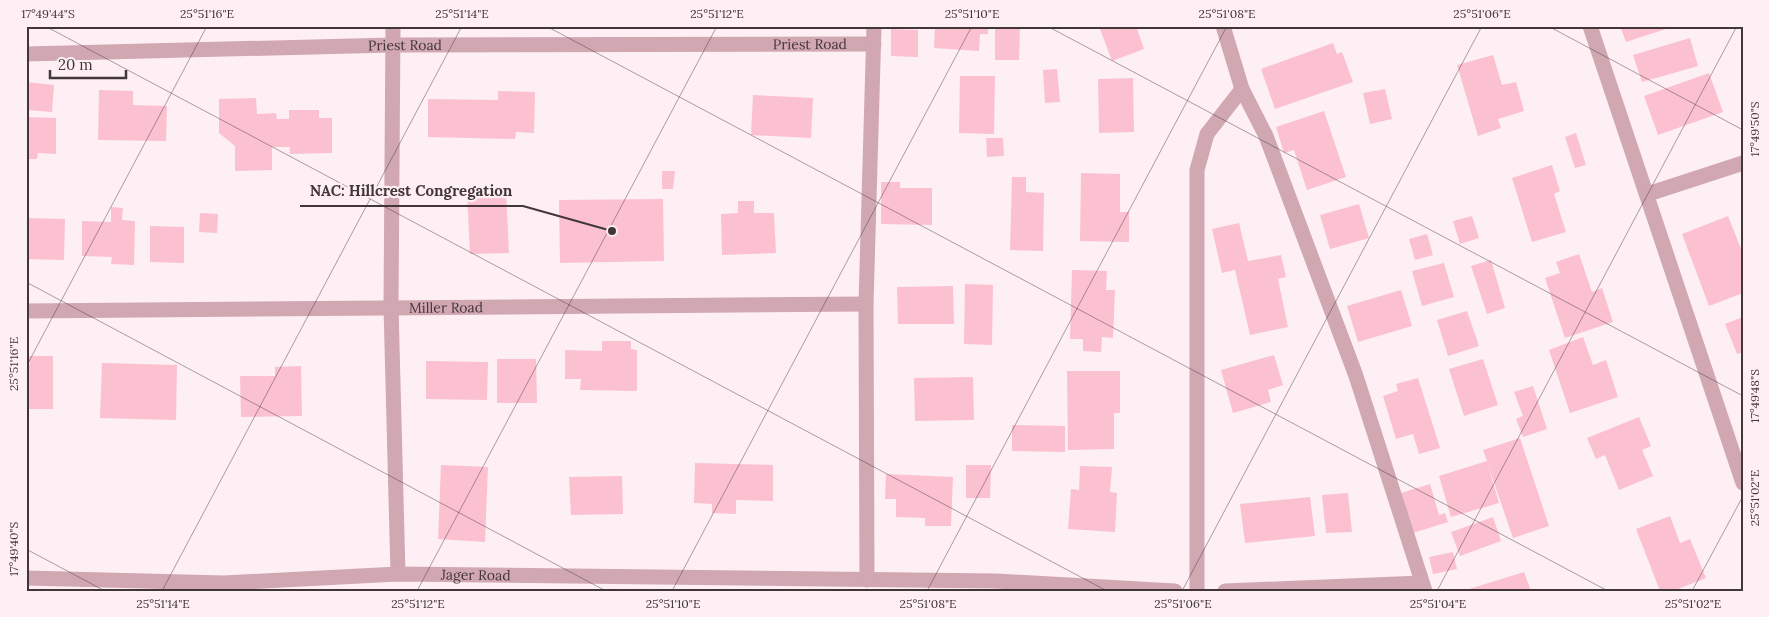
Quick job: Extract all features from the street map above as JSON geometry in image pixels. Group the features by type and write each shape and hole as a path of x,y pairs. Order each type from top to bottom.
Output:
{"street":[{"path":"393,26 390,307 398,574"},
{"path":"867,580 866,304 874,26"},
{"path":"1222,26 1242,89 1266,136 1356,376 1423,587 1225,591"},
{"path":"1590,26 1648,194 1743,483"},
{"name":"Priest Road","path":"26,54 392,45 874,44"},
{"path":"1197,591 1197,170 1207,134 1242,89"},
{"path":"1648,194 1743,163"},
{"name":"Miller Road","path":"26,311 866,304"},
{"name":"Jager Road","path":"26,578 224,583 398,574 996,581 1176,591"}],"building":[{"path":"935,26 988,26 988,34 980,34 979,51 934,48"},
{"path":"995,26 1020,26 1019,60 995,60"},
{"path":"1099,26 1136,26 1144,49 1112,61"},
{"path":"1620,26 1672,26 1672,27 1626,42"},
{"path":"891,29 918,30 918,57 891,56"},
{"path":"1690,38 1698,66 1642,82 1633,55"},
{"path":"1333,43 1337,54 1342,52 1353,82 1275,109 1261,69"},
{"path":"1493,55 1502,85 1516,82 1524,111 1498,119 1501,128 1478,136 1457,65"},
{"path":"1057,69 1060,102 1045,103 1043,70"},
{"path":"1709,73 1723,112 1658,135 1644,96"},
{"path":"960,76 995,76 994,134 959,133"},
{"path":"1133,78 1134,132 1099,133 1098,79"},
{"path":"26,82 54,85 52,112 26,110"},
{"path":"1385,89 1392,119 1370,124 1363,93"},
{"path":"99,90 133,91 133,105 167,106 166,141 98,140"},
{"path":"498,91 535,92 534,133 516,132 515,139 428,137 428,99 498,100"},
{"path":"753,95 813,98 811,138 751,135"},
{"path":"256,98 257,114 276,113 277,119 289,119 289,110 319,110 319,118 332,118 332,153 290,154 290,147 272,147 272,170 235,171 235,146 219,133 219,99"},
{"path":"1324,111 1346,177 1307,190 1294,150 1284,153 1276,127"},
{"path":"26,117 56,118 56,154 38,153 37,159 26,159"},
{"path":"1576,133 1586,165 1575,168 1565,137"},
{"path":"986,138 1003,138 1004,156 987,157"},
{"path":"1552,165 1560,191 1554,194 1566,232 1532,242 1512,178"},
{"path":"662,171 675,171 673,189 662,189"},
{"path":"1081,173 1120,174 1120,212 1129,212 1129,242 1080,241"},
{"path":"1012,177 1026,177 1026,192 1044,193 1043,251 1010,250"},
{"path":"881,182 900,182 900,188 932,188 932,225 881,224"},
{"path":"506,191 509,253 470,254 467,192"},
{"path":"663,199 664,261 560,263 559,200"},
{"path":"738,201 754,201 754,213 774,213 776,253 722,255 721,214 738,213"},
{"path":"1359,204 1369,238 1330,249 1320,215"},
{"path":"111,207 123,208 122,220 135,221 134,265 111,264 112,257 82,256 82,221 111,222"},
{"path":"200,213 218,214 217,233 199,232"},
{"path":"1472,216 1479,238 1460,244 1453,221"},
{"path":"1728,216 1743,254 1743,293 1709,306 1682,234"},
{"path":"26,218 65,219 64,260 26,259"},
{"path":"1239,223 1248,261 1281,255 1286,277 1278,279 1288,327 1250,335 1235,270 1222,273 1212,229"},
{"path":"150,226 184,227 184,263 150,262"},
{"path":"1427,234 1433,255 1415,260 1409,239"},
{"path":"1579,254 1592,292 1602,288 1613,322 1565,338 1545,278 1560,273 1556,262"},
{"path":"1491,260 1505,308 1487,314 1471,266"},
{"path":"1444,263 1454,297 1422,306 1412,271"},
{"path":"1072,270 1107,271 1106,290 1115,290 1113,338 1102,337 1101,352 1083,351 1083,339 1070,339"},
{"path":"965,284 993,285 992,345 964,344"},
{"path":"953,286 954,324 898,324 897,287"},
{"path":"1401,290 1412,326 1358,342 1347,306"},
{"path":"1467,311 1479,346 1448,356 1437,320"},
{"path":"1743,317 1743,352 1737,354 1725,324"},
{"path":"1583,337 1593,365 1606,360 1618,397 1570,413 1549,350"},
{"path":"602,341 631,341 631,349 637,350 637,391 580,390 581,379 565,379 565,350 602,351"},
{"path":"1274,355 1283,385 1268,390 1271,402 1233,413 1221,370"},
{"path":"28,356 53,356 53,409 26,409 26,365 30,365"},
{"path":"497,359 536,359 537,403 497,403"},
{"path":"1483,359 1498,405 1464,416 1449,369"},
{"path":"426,361 488,362 487,400 426,399"},
{"path":"102,363 177,365 176,420 100,418"},
{"path":"301,366 302,416 241,417 240,376 275,376 275,367"},
{"path":"1067,371 1120,371 1120,413 1114,413 1114,449 1068,450"},
{"path":"973,377 974,420 915,421 914,378"},
{"path":"1418,378 1440,448 1419,454 1413,434 1396,439 1383,396 1398,391 1396,384"},
{"path":"1533,386 1547,429 1523,437 1516,419 1523,416 1514,392"},
{"path":"1639,417 1651,446 1642,450 1653,476 1619,490 1605,455 1596,459 1587,438"},
{"path":"1012,425 1065,426 1065,452 1012,451"},
{"path":"1520,438 1549,526 1513,538 1488,465 1499,503 1451,517 1439,476 1487,461 1483,450"},
{"path":"695,463 773,465 773,501 736,500 736,514 712,513 712,504 694,503"},
{"path":"441,465 488,467 485,542 438,539"},
{"path":"966,465 991,465 990,498 966,498"},
{"path":"1080,466 1112,467 1110,492 1117,493 1115,532 1068,529 1071,489 1079,490"},
{"path":"886,474 953,477 951,526 925,526 925,518 896,517 896,499 885,499"},
{"path":"622,476 623,514 571,515 569,477"},
{"path":"1430,484 1439,515 1445,513 1448,522 1413,533 1401,493"},
{"path":"1348,493 1352,532 1326,533 1322,495"},
{"path":"1310,497 1315,536 1245,543 1240,504"},
{"path":"1670,516 1680,543 1690,539 1706,578 1673,591 1660,591 1636,529"},
{"path":"1493,517 1501,541 1460,556 1451,532"},
{"path":"1453,552 1457,569 1433,574 1429,557"},
{"path":"1524,572 1531,591 1466,591 1466,590"}],"place":[{"name":"NAC: Hillcrest Congregation","path":"612,231"}]}
